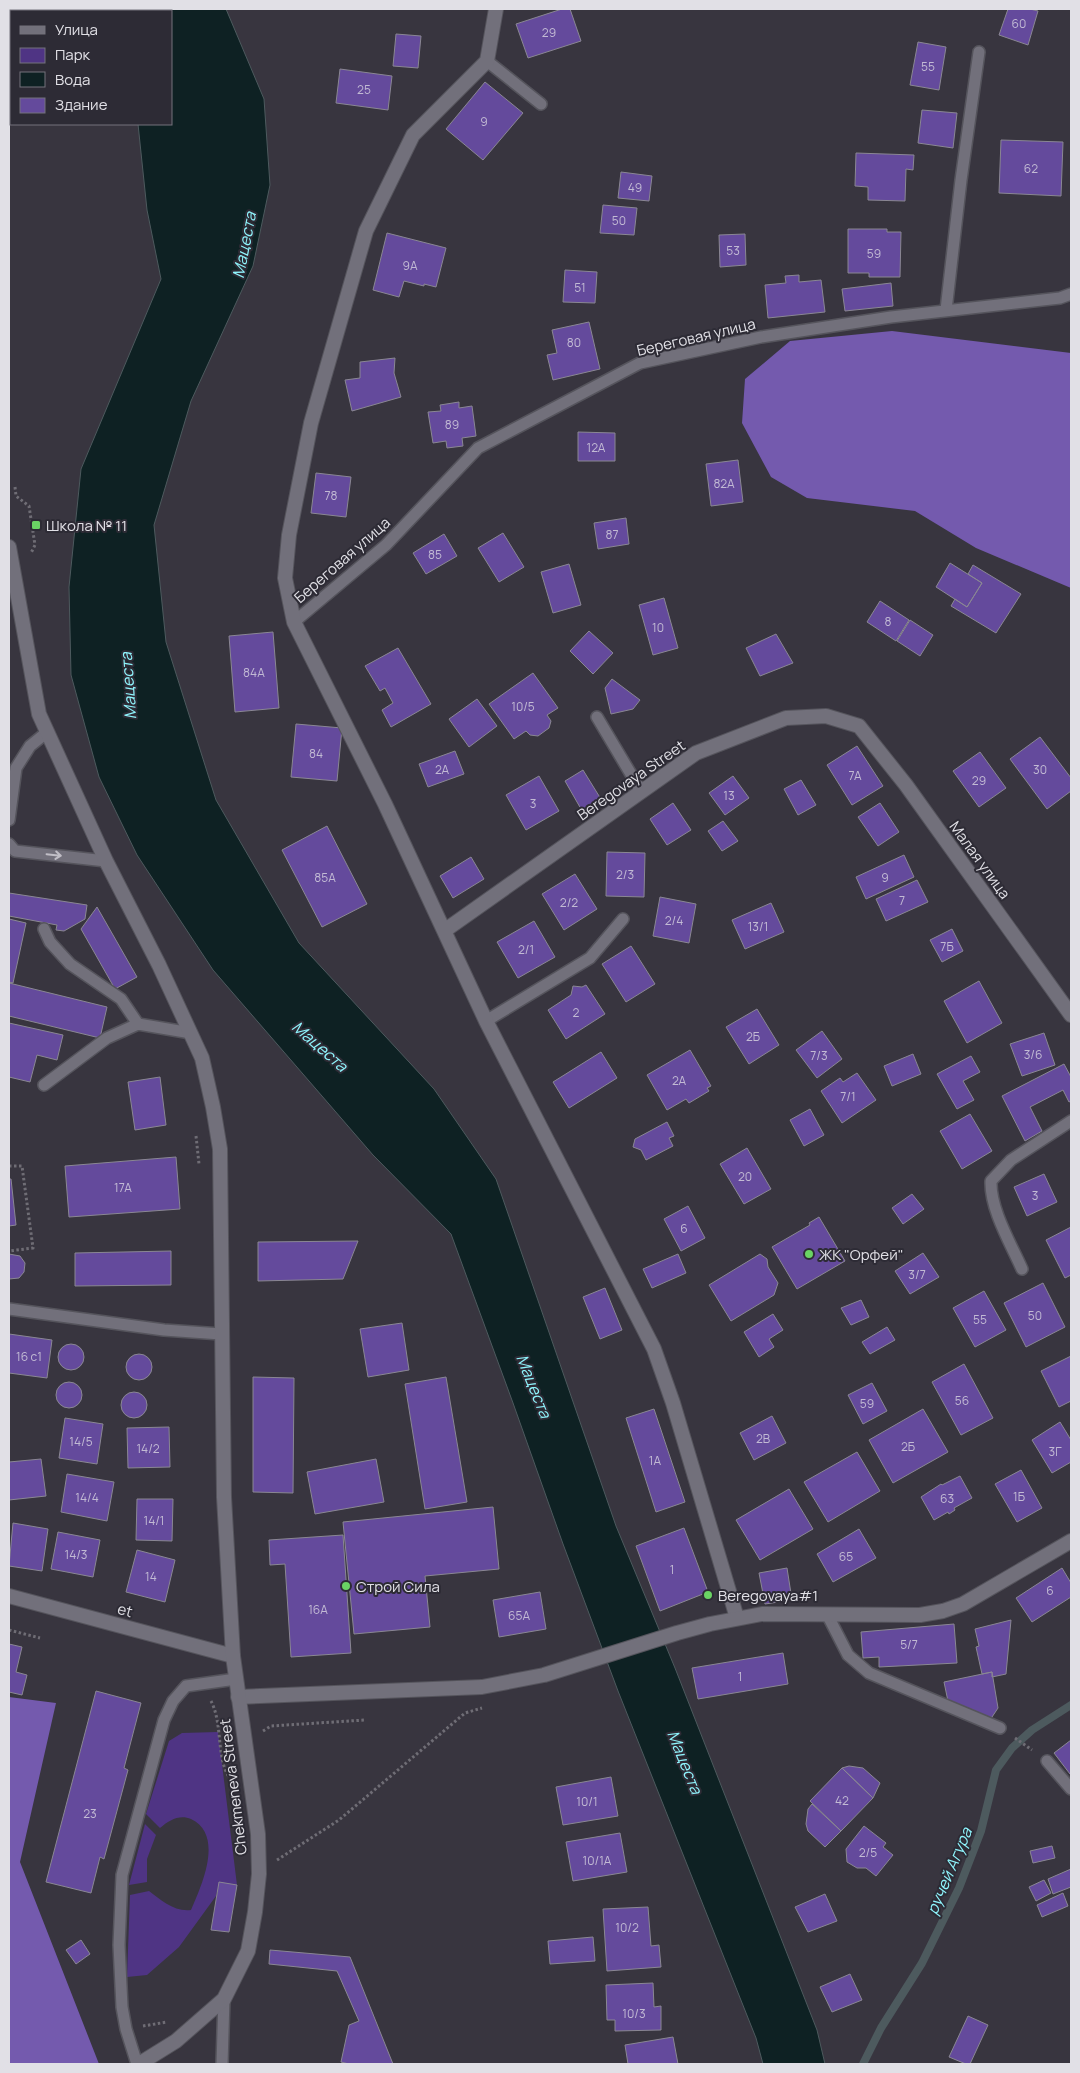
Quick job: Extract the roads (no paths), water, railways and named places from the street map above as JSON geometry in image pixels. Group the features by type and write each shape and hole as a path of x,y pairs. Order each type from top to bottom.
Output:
{"street":[{"path":"496,9 487,61 412,135 366,231 311,423 289,535 285,578 294,622 385,804 486,1021 654,1349 673,1403 737,1618"},
{"name":"Chekmeneva Street","path":"9,547 39,714 46,733 106,861 159,965 202,1058 220,1148 224,1496 236,1679 258,1834 259,1874 248,1951 224,1999 176,2041 138,2064"},
{"name":"Beregovaya Street","path":"444,931 696,754 786,718 826,716 859,726"},
{"name":"Малая улица","path":"859,726 906,785 1071,1015"},
{"path":"238,1697 446,1690 482,1687 544,1675 677,1633 737,1618 762,1614 920,1615 943,1611 963,1604 1071,1541"},
{"name":"et","path":"9,1596 234,1656"}],"lane":[{"path":"946,310 961,180 979,52"},
{"path":"487,61 541,104"},
{"name":"Береговая улица","path":"294,622 386,545 478,448 640,363 761,337 946,310 1060,298 1071,294"},
{"path":"597,717 641,791"},
{"path":"9,820 16,768 30,746 46,733"},
{"path":"9,844 15,851 106,861"},
{"path":"486,1021 590,958 623,919"},
{"path":"44,929 50,942 70,964 121,999 138,1024"},
{"path":"44,1085 107,1038 138,1024 191,1033"},
{"path":"1022,1269 996,1211 990,1192 991,1181 1011,1160 1071,1121"},
{"path":"9,1309 164,1330 221,1334"},
{"path":"827,1614 848,1655 869,1673 1000,1728"},
{"path":"138,2064 126,2029 122,2008 119,1945 122,1875 164,1720 172,1701 186,1686 236,1679"},
{"path":"1047,1761 1071,1789"},
{"path":"222,2064 224,1999"}],"water":[{"name":"Мацеста","path":"226,9 264,99 270,185 253,266 191,401 154,525 166,642 216,800 299,943 434,1089 496,1179 616,1526 675,1668 817,2030 825,2064 763,2064 756,2038 618,1691 451,1234 373,1155 213,970 137,855 99,777 71,675 69,587 81,469 161,279 147,210 138,125 172,125 172,10 125,10"}],"waterway":[{"name":"ручей Агура","path":"863,2064 881,2028 922,1963 959,1888 981,1831 996,1770 1012,1748 1032,1730 1071,1705"}],"place":[{"name":"Школа № 11","path":"36,525"},
{"name":"ЖК \"Орфей\"","path":"809,1254"},
{"name":"Строй Сила","path":"346,1586"},
{"name":"Beregovaya#1","path":"708,1595"}]}
